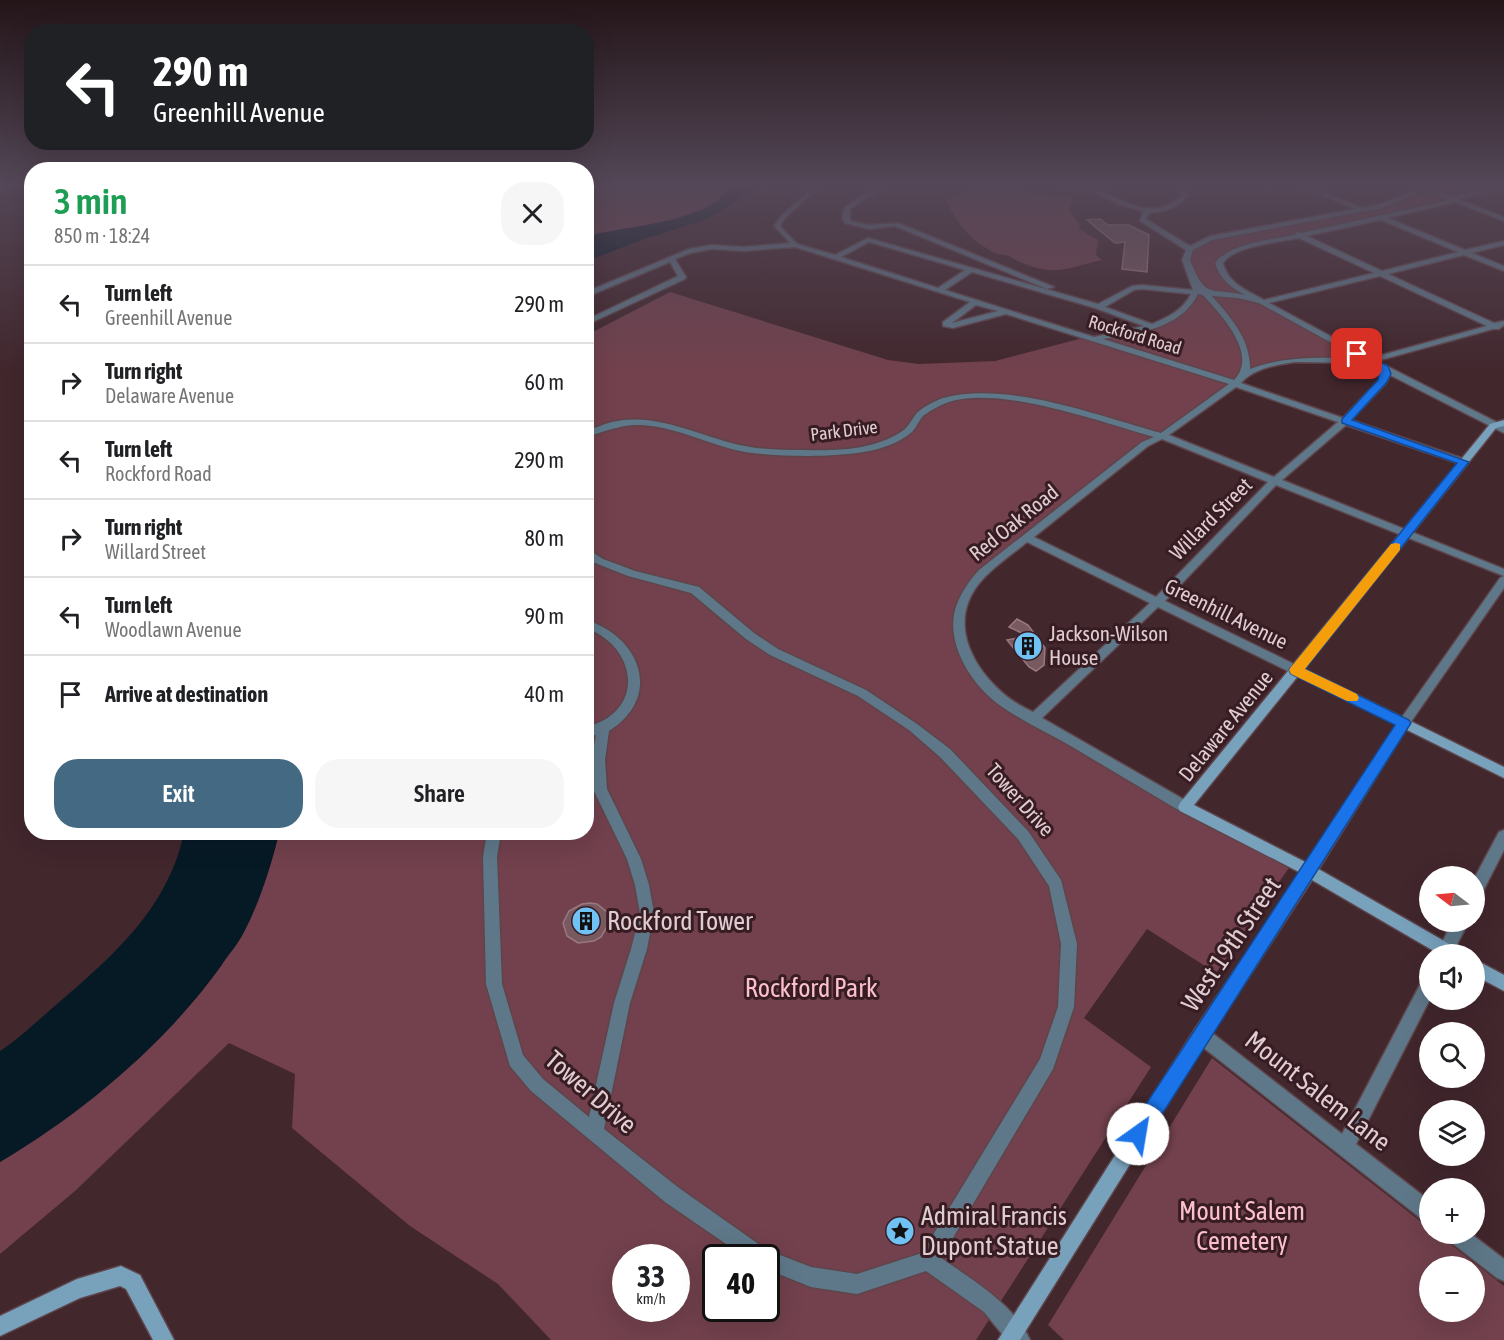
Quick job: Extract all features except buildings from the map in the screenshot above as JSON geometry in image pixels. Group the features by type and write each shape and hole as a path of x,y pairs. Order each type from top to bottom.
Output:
{"street":[{"path":"594,292 689,251 712,247 742,249 775,247"},
{"name":"Rockford Road","path":"800,247 1235,384 1464,462"},
{"path":"835,258 856,247"},
{"path":"890,247 1082,304 1099,306 1132,288 1143,287 1263,302 1490,247"},
{"path":"952,247 1152,326"},
{"path":"1186,247 1190,249"},
{"path":"1092,340 1152,326 1182,312 1196,294 1197,288 1186,261 1190,249 1194,247"},
{"path":"1250,247 1224,256 1220,263 1222,274 1235,287 1370,361 1500,426"},
{"path":"1323,247 1504,331"},
{"path":"1449,247 1504,269"},
{"path":"594,319 682,277 671,258"},
{"path":"938,291 971,270"},
{"path":"1195,282 1216,304 1240,340 1246,359 1244,374"},
{"path":"1216,304 1233,293 1235,287"},
{"path":"975,302 946,324 953,326 1006,312"},
{"path":"1370,361 1504,323"},
{"name":"Red Oak Road","path":"1185,807 1002,700 982,681 967,660 957,627 959,607 970,586 983,572 1145,444 1162,436 1235,384 1244,374 1274,363 1295,360 1370,361"},
{"name":"Willard Street","path":"1033,719 1157,602 1275,481 1345,421 1383,381 1386,374 1384,368"},
{"name":"Park Drive","path":"594,431 614,424 637,422 660,425 745,449 805,453 842,452 865,449 894,440 905,433 920,414 934,404 962,396 986,395 1032,399 1162,436 1504,573"},
{"name":"Delaware Avenue","path":"1185,807 1464,462 1500,426"},
{"name":"Greenhill Avenue","path":"1027,538 1504,773"},
{"name":"Tower Drive","path":"594,557 632,574 695,590 750,636 774,652 862,693 913,727 945,753 1023,835 1056,884 1069,944 1066,1007 1058,1034 1047,1063 928,1261"},
{"name":"West 19th Street","path":"1013,1338 1201,1035 1310,871 1404,723 1504,580"},
{"path":"594,627 607,633 627,654 636,679 632,702 615,721 594,730"},
{"path":"594,1133 622,1003 639,949 646,913 642,885 634,859 600,789 598,759 603,728"},
{"path":"1185,807 1310,871 1433,944"},
{"path":"1485,873 1504,836"},
{"name":"Tower Drive","path":"493,840 490,857 494,984 516,1060 537,1085 594,1133 672,1195 742,1244"},
{"path":"1485,973 1504,984"},
{"path":"1345,1147 1419,1003"},
{"name":"Mount Salem Lane","path":"1201,1035 1419,1204"},
{"path":"1469,1244 1504,1271"},
{"path":"780,1265 811,1277 857,1284 928,1261 991,1305 1013,1338"},
{"path":"0,1326 77,1289 121,1276 133,1282 164,1340"}],"green space":[{"path":"594,247 607,247 594,251"},
{"path":"984,247 1097,247 1096,255 1102,260 1051,270 1020,262"},
{"name":"Rockford Park","path":"1196,247 1250,247 1239,249 1219,263 1235,287 1370,361 1295,360 1255,369 1153,439 976,579 957,628 991,690 1293,862 1216,973 1147,929 1084,1018 1151,1067 976,1340 551,1340 498,1284 410,1226 292,1128 295,1074 229,1043 75,1191 0,1254 0,1162 62,1122 92,1099 121,1075 175,1023 239,941 255,908 277,840 594,840 594,331 670,292 888,360 919,364 995,361 1079,339 1092,340 1165,321 1192,301 1195,281 1188,253"},
{"name":"Mount Salem Cemetery","path":"1212,1058 1419,1220 1419,1244 1450,1244 1466,1256 1419,1256 1419,1322 1485,1322 1485,1271 1504,1286 1504,1340 1064,1340 1048,1325"}],"water":[{"path":"594,247 625,247 594,258"},
{"path":"182,840 277,840 260,896 242,936 199,995 175,1023 121,1075 92,1099 62,1122 0,1162 0,1051 22,1035 118,949 152,907 176,860"}],"slow traffic":[{"path":"1352,698 1296,670 1396,547"}],"place":[{"name":"Jackson-Wilson House","path":"1028,646"},
{"name":"Rockford Tower","path":"586,921"},
{"name":"Admiral Francis Dupont Statue","path":"900,1231"}],"route":[{"path":"1138,1134 1404,723 1296,670 1464,462 1345,421 1383,381 1386,374 1384,368 1357,354"}]}
